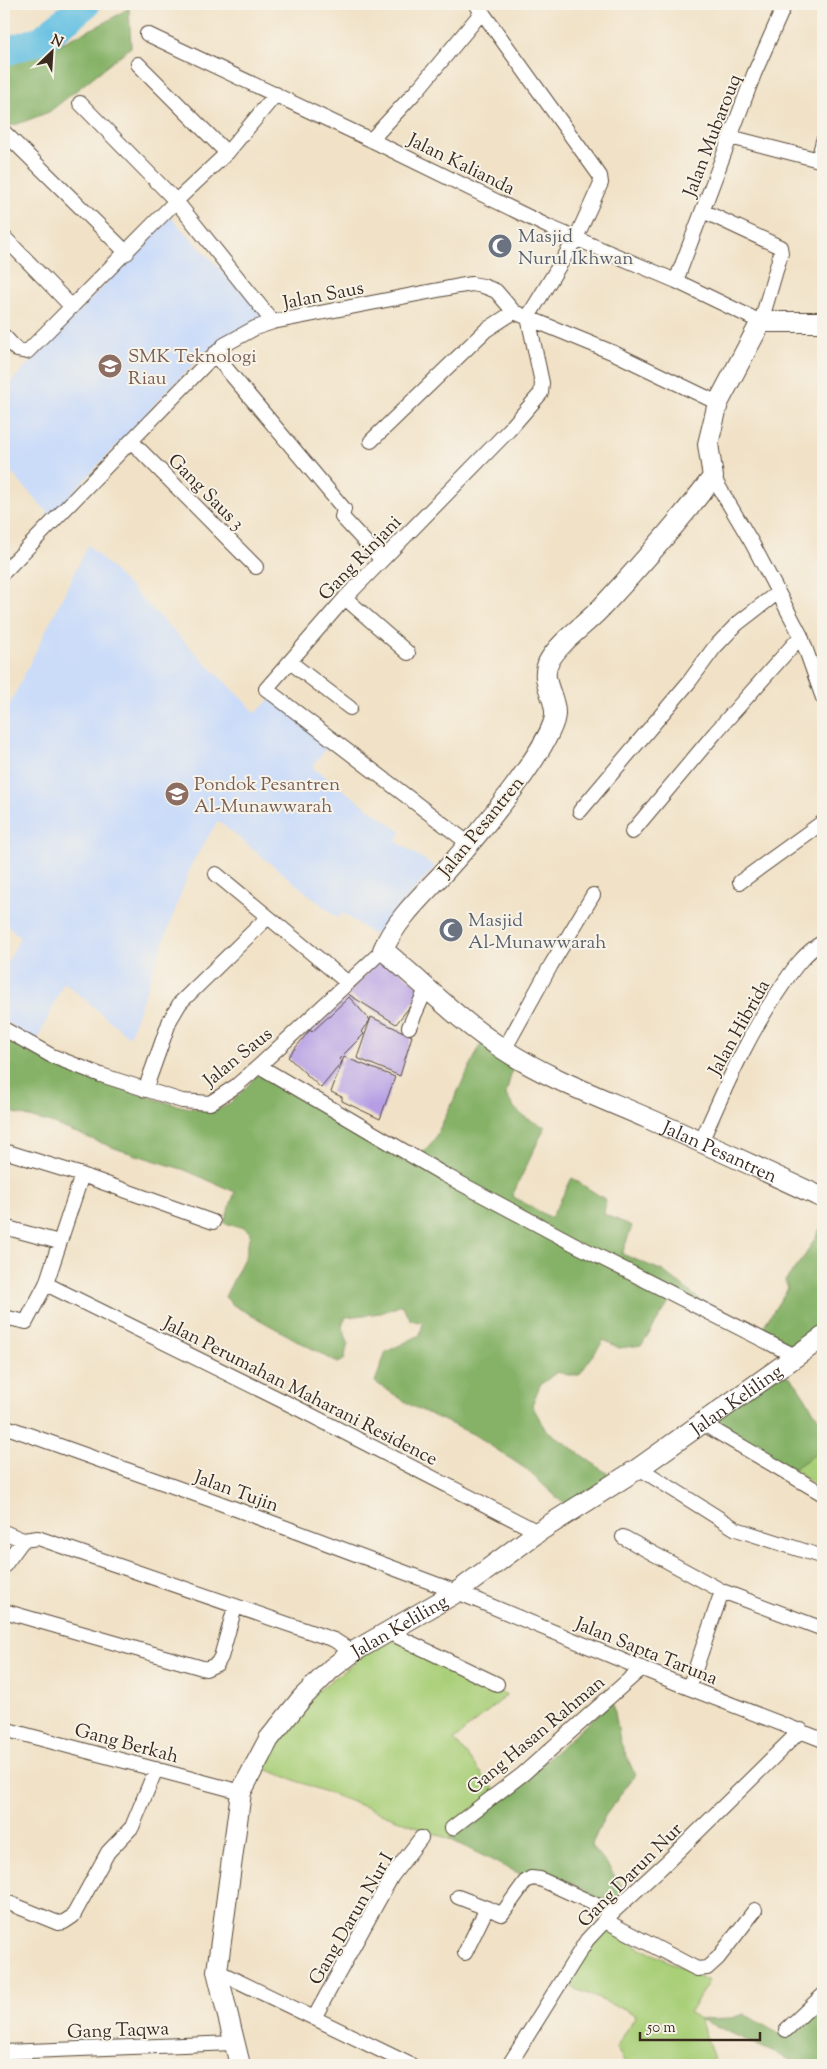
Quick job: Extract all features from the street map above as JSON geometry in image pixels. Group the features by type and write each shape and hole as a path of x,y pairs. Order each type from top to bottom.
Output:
{"street":[{"name":"Jalan Mubarouq","path":"676,281 754,74 785,4"},
{"path":"371,140 419,88 479,8 600,176 601,183 576,238 521,315 486,330 371,441"},
{"name":"Jalan Kalianda","path":"147,34 276,94 549,227 676,281 762,322"},
{"path":"138,64 228,153"},
{"path":"4,336 17,350 27,352 176,201 228,153 276,94"},
{"path":"80,104 176,201 273,322"},
{"path":"4,132 127,252"},
{"path":"730,137 821,161 823,141"},
{"path":"702,211 780,247 781,254 762,322 718,403 708,444 713,477 800,636 822,692"},
{"path":"4,237 72,307"},
{"name":"Jalan Saus","path":"4,572 214,354 238,336 273,322 472,284 483,286 496,291 521,315 614,353 718,403"},
{"name":"Gang Rinjani","path":"468,843 266,689 345,598 510,430 541,393 542,384 521,315"},
{"path":"762,322 823,322"},
{"path":"214,354 344,509 342,517 382,560"},
{"name":"Gang Saus 3","path":"131,441 256,567"},
{"name":"Jalan Pesantren","path":"713,477 642,564 557,651 548,664 546,680 555,707 554,724 513,789 400,921 388,937 383,950 427,987 447,1007 504,1050 578,1087 823,1198"},
{"path":"580,811 689,682 714,648 737,624 777,593"},
{"path":"345,598 408,653"},
{"path":"632,832 715,732 800,636"},
{"path":"290,662 350,708"},
{"path":"740,882 823,822"},
{"path":"216,874 348,983"},
{"path":"504,1050 551,964 593,895"},
{"path":"145,1090 170,1020 180,1003 267,918"},
{"name":"Jalan Hibrida","path":"701,1142 751,1034 770,1003 803,958 823,942"},
{"name":"Jalan Saus","path":"4,1029 52,1056 145,1090 182,1101 210,1102 236,1086 259,1066 383,950"},
{"path":"409,1027 427,987"},
{"path":"259,1066 452,1179 574,1244 796,1356"},
{"path":"4,1151 82,1174 212,1222"},
{"path":"4,1317 26,1322 46,1284 82,1174"},
{"path":"4,1227 59,1242"},
{"name":"Jalan Perumahan Maharani Residence","path":"46,1284 286,1403 538,1532"},
{"name":"Jalan Keliling","path":"240,2065 217,1971 241,1792 269,1739 302,1698 331,1668 353,1652 457,1592 538,1532 639,1468 823,1337"},
{"path":"702,1423 823,1494"},
{"name":"Jalan Tujin","path":"4,1426 217,1502 457,1592"},
{"path":"639,1468 736,1529 823,1557"},
{"path":"4,1532 23,1540 38,1538 334,1640 353,1652"},
{"path":"623,1537 722,1591 823,1629"},
{"path":"4,1566 23,1540"},
{"path":"690,1688 722,1591"},
{"name":"Jalan Sapta Taruna","path":"457,1592 690,1688 823,1740"},
{"path":"4,1611 206,1669 217,1664 221,1656 235,1607"},
{"path":"388,1632 497,1684"},
{"name":"Gang Hasan Rahman","path":"452,1828 523,1774 642,1668"},
{"name":"Gang Berkah","path":"4,1729 241,1792"},
{"name":"Gang Darun Nur","path":"509,2065 587,1940 608,1916 667,1862 801,1730"},
{"path":"4,1901 58,1923 64,1922 73,1916 108,1852 132,1827 156,1769"},
{"name":"Gang Darun Nur I","path":"314,2018 392,1876 421,1838"},
{"path":"458,1897 502,1914 525,1882 531,1878 540,1879 608,1916 697,1969 707,1968 718,1958 755,1910"},
{"path":"465,1953 487,1908"},
{"path":"217,1971 411,2065"},
{"path":"786,2030 823,1995"},
{"name":"Gang Taqwa","path":"4,2052 234,2043"}],"shaded area":[{"name":"SMK Teknologi Riau","path":"170,217 266,316 207,351 166,392 51,516 4,465 4,393 13,380"},
{"name":"Pondok Pesantren Al-Munawwarah","path":"88,545 256,713 271,698 330,743 312,767 401,832 396,841 435,867 374,935 343,913 338,918 218,821 192,863 129,1037 64,982 37,1041 4,1021 4,969 20,938 4,921 4,716"}],"green space":[{"path":"129,8 131,47 49,112 15,125 4,126 4,63 49,49 104,23"},
{"path":"4,1038 48,1061 108,1084 161,1101 205,1110 219,1109 230,1103 261,1071 414,1162 434,1140 482,1042 514,1061 506,1095 522,1115 545,1127 512,1196 551,1218 572,1178 606,1200 604,1214 632,1226 622,1254 663,1271 699,1299 696,1315 672,1298 642,1345 619,1348 604,1340 579,1375 557,1372 540,1385 532,1405 545,1429 608,1474 600,1487 564,1504 526,1469 473,1434 412,1406 375,1382 386,1352 420,1335 423,1323 411,1320 402,1305 381,1313 346,1317 342,1325 348,1343 344,1360 338,1363 233,1305 225,1297 246,1254 250,1233 245,1228 224,1223 235,1192 185,1170 117,1149 54,1124 4,1110"},
{"path":"823,1224 823,1336 797,1349 763,1327 788,1288 785,1281 806,1254"},
{"path":"779,1374 790,1377 797,1385 823,1425 823,1449 793,1469 708,1422"},
{"path":"823,1449 823,1491 793,1469"},
{"path":"388,1637 507,1695 454,1740 501,1797 449,1839 260,1767 312,1695"},
{"path":"613,1701 620,1741 635,1775 605,1816 591,1846 608,1866 624,1890 611,1906 555,1876 532,1872 522,1875 449,1839 538,1767"},
{"path":"602,1929 709,1981 689,2013 700,2019 714,2059 705,2065 626,2064 616,2048 636,2015 567,1985"},
{"path":"823,2003 823,2065 801,2065 700,2019 731,2018 744,2014 781,2035"}],"building":[{"path":"383,956 423,990 396,1024 348,994"},
{"path":"349,997 370,1020 362,1032 364,1034 339,1059 342,1062 321,1088 288,1057 310,1030 312,1032"},
{"path":"371,1017 412,1036 400,1076 357,1058"},
{"path":"344,1057 395,1077 380,1119 342,1101 342,1097 331,1092"}],"waterway":[{"path":"4,52 41,40 86,4"}],"place":[{"name":"Masjid Nurul Ikhwan","path":"500,246"},
{"name":"SMK Teknologi Riau","path":"110,366"},
{"name":"Pondok Pesantren Al-Munawwarah","path":"177,794"},
{"name":"Masjid Al-Munawwarah","path":"451,930"}]}
